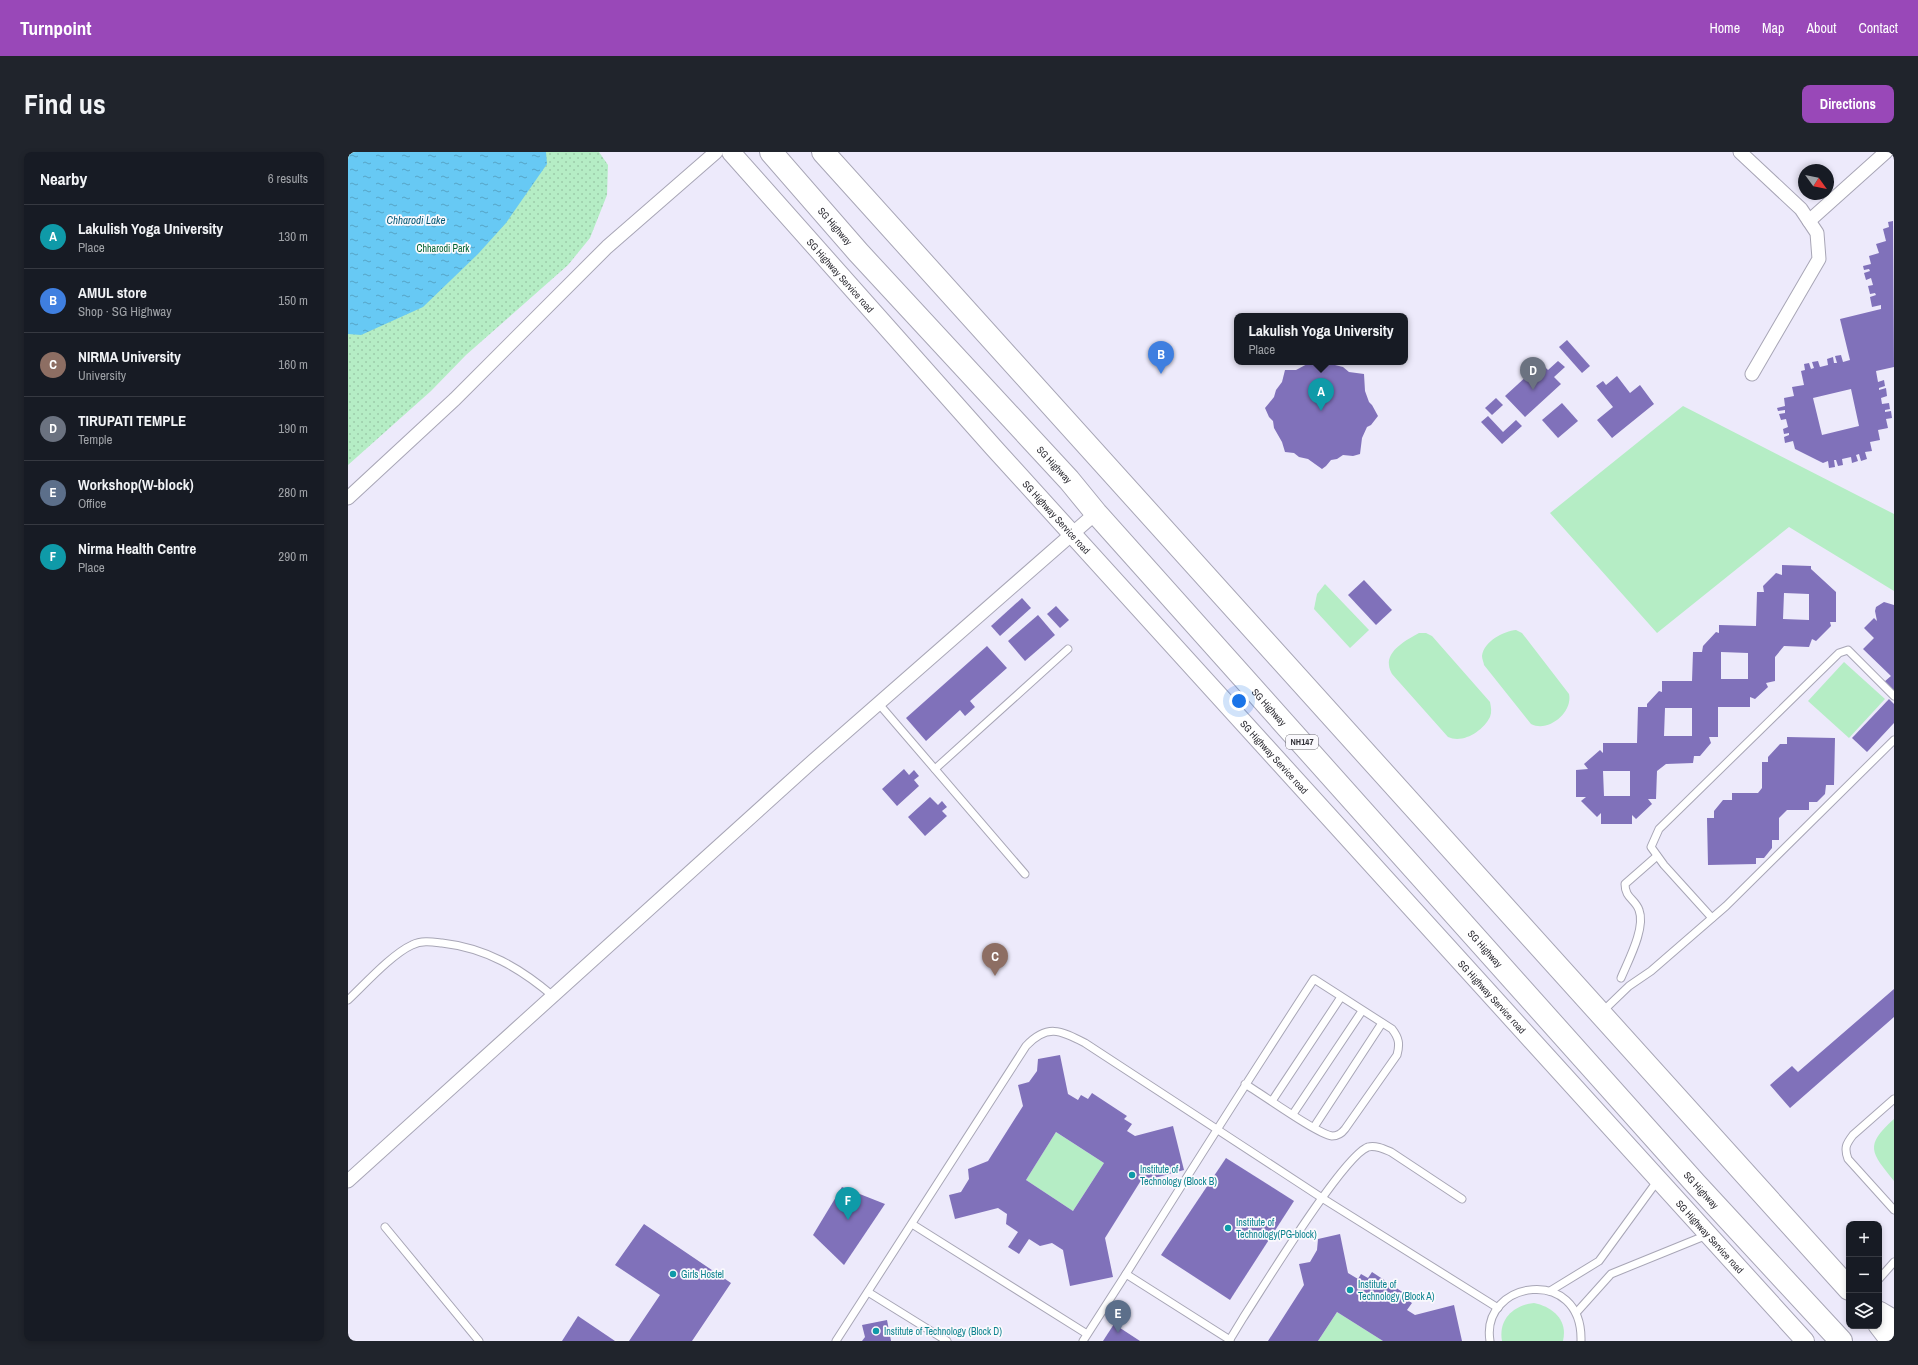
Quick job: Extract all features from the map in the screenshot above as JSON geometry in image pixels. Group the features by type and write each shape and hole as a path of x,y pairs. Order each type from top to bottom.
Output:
{"highway":[{"name":"SG Highway","path":"771,152 858,252 1069,480 1096,513 1696,1183 1837,1338"},
{"path":"823,152 1846,1285"},
{"path":"1882,1328 1892,1341"}],"main road":[{"path":"1882,1314 1894,1321"}],"street":[{"path":"348,498 455,398 607,247 716,152"},
{"name":"SG Highway Service road","path":"731,152 1072,534 1805,1341"},
{"path":"1740,152 1801,209 1817,233 1819,259 1752,374"},
{"path":"1809,221 1886,152"},
{"path":"348,1181 814,760 1096,513"}],"lane":[{"path":"935,769 1068,650"},
{"path":"1712,918 1664,866 1651,847 1659,829 1839,653 1848,650 1894,696"},
{"path":"879,704 1025,874"},
{"path":"1601,1013 1629,986 1651,971 1712,918 1894,740"},
{"path":"1621,978 1639,931 1641,918 1639,909 1625,892 1625,884 1657,856"},
{"path":"348,1000 400,952 413,944 428,941 465,947 486,953 533,979 553,996"},
{"path":"1083,1341 1216,1129 1245,1084 1314,979 1392,1029 1398,1036 1400,1045 1397,1055 1342,1133 1337,1136 1332,1136 1314,1127 1245,1084"},
{"path":"1272,1101 1341,997"},
{"path":"1293,1114 1362,1011"},
{"path":"1314,1127 1382,1023"},
{"path":"836,1341 1026,1046 1034,1038 1047,1030 1067,1035 1085,1043 1322,1198 1498,1308"},
{"path":"1894,1099 1853,1135 1845,1150 1848,1159 1894,1210"},
{"path":"1126,1274 1230,1340 1336,1178 1358,1155 1368,1147 1380,1147 1391,1152 1462,1199"},
{"path":"1550,1291 1599,1261 1658,1180"},
{"path":"912,1224 1088,1334"},
{"path":"385,1227 479,1341"},
{"path":"1576,1313 1611,1274 1707,1234"},
{"path":"1882,1276 1894,1262"},
{"path":"1490,1341 1491,1321 1498,1308 1508,1298 1521,1291 1535,1289 1550,1291 1560,1296 1570,1304 1576,1313 1581,1328 1581,1341"},
{"path":"868,1292 947,1341"}],"green space":[{"name":"Chharodi Park","path":"348,152 599,152 608,165 607,195 590,238 568,265 466,355 431,391 348,465"},
{"path":"1683,406 1894,514 1894,591 1789,527 1657,633 1550,513"},
{"path":"1325,584 1369,630 1350,648 1314,609 1317,594"},
{"path":"1516,630 1522,633 1569,694 1567,708 1563,714 1552,723 1545,726 1531,724 1484,665 1482,656 1490,641 1506,632"},
{"path":"1419,633 1426,633 1432,636 1490,702 1490,717 1483,727 1472,735 1460,739 1448,737 1392,674 1389,665 1391,655 1409,638"},
{"path":"1844,662 1885,699 1849,738 1808,701"},
{"path":"1894,1119 1894,1181 1880,1163 1874,1149 1878,1136"},
{"path":"1056,1132 1104,1163 1073,1211 1026,1180"},
{"path":"1534,1303 1553,1311 1558,1316 1563,1327 1563,1341 1502,1341 1502,1326 1509,1314 1520,1307"},
{"path":"1337,1312 1383,1341 1318,1341"}],"water":[{"name":"Chharodi Lake","path":"348,152 546,152 547,164 506,223 478,254 423,307 361,335 348,334"}],"building":[{"path":"1893,221 1894,367 1876,371 1878,382 1884,380 1885,386 1879,388 1879,390 1886,388 1887,396 1881,398 1882,404 1889,403 1890,409 1885,410 1885,412 1891,411 1892,418 1886,419 1888,428 1878,430 1880,440 1870,442 1872,451 1865,452 1867,459 1861,461 1859,454 1856,455 1858,461 1852,463 1851,457 1842,459 1843,465 1838,466 1836,460 1834,460 1835,467 1829,468 1828,461 1823,463 1795,449 1793,441 1785,443 1784,437 1789,435 1789,433 1784,434 1783,429 1788,427 1786,419 1781,420 1779,414 1785,413 1785,410 1778,411 1777,408 1785,406 1784,398 1794,396 1792,387 1804,385 1801,371 1805,370 1804,364 1809,363 1811,369 1814,368 1812,362 1818,361 1820,367 1828,365 1827,359 1833,357 1834,363 1837,363 1835,356 1841,355 1843,362 1850,360 1840,319 1881,309 1881,305 1872,307 1870,297 1876,295 1875,293 1870,294 1868,286 1873,285 1871,278 1866,280 1864,273 1870,271 1869,269 1864,270 1863,266 1871,264 1869,256 1879,253 1876,244 1886,241 1883,229 1889,227 1888,222","holes":["1851,389 1859,426 1822,435 1813,398"]},
{"path":"1567,340 1590,366 1582,373 1559,347"},
{"path":"1558,361 1565,367 1554,377 1561,384 1525,417 1505,396 1541,363 1548,370"},
{"path":"1305,365 1335,365 1343,367 1349,372 1364,374 1365,391 1369,402 1378,416 1371,425 1367,427 1362,438 1360,454 1353,456 1343,455 1337,459 1331,460 1322,469 1308,459 1299,457 1294,453 1285,452 1282,442 1274,428 1273,421 1269,417 1265,408 1274,397 1276,390 1282,382 1285,370 1296,370"},
{"path":"1617,376 1630,393 1640,385 1654,404 1612,438 1597,420 1613,407 1596,386 1603,381 1606,385"},
{"path":"1496,398 1503,405 1492,415 1485,408"},
{"path":"1562,403 1578,421 1558,438 1542,420"},
{"path":"1488,416 1503,432 1516,420 1522,426 1502,444 1481,422"},
{"path":"1782,565 1811,566 1811,569 1836,592 1836,622 1830,622 1831,626 1816,641 1812,639 1809,647 1784,646 1775,657 1775,681 1766,683 1768,687 1755,699 1750,697 1750,707 1718,707 1718,737 1709,737 1711,743 1700,756 1694,756 1693,763 1666,764 1657,771 1656,799 1648,799 1652,804 1636,819 1632,815 1632,824 1601,824 1601,813 1597,817 1581,801 1586,797 1576,797 1576,770 1588,769 1584,764 1600,750 1603,753 1603,743 1637,743 1638,707 1647,707 1647,704 1659,691 1662,692 1662,681 1692,681 1693,652 1702,652 1703,646 1716,632 1719,633 1719,625 1756,626 1757,592 1764,592 1763,586 1776,573 1782,575","holes":["1784,593 1809,594 1809,620 1783,619","1721,652 1748,653 1748,679 1721,679","1665,708 1692,708 1692,736 1664,736","1603,771 1630,771 1630,796 1604,796"]},
{"path":"1364,580 1392,610 1376,625 1348,595"},
{"path":"1022,598 1031,608 1000,636 991,626"},
{"path":"1884,602 1894,605 1894,692 1884,682 1891,676 1863,649 1874,638 1864,628 1874,618 1877,621 1875,611 1876,607"},
{"path":"1056,606 1069,620 1060,628 1047,614"},
{"path":"1038,615 1055,635 1025,661 1008,641"},
{"path":"987,646 1007,668 970,701 975,707 965,716 960,710 926,741 906,718"},
{"path":"1889,699 1894,704 1894,723 1867,752 1852,738"},
{"path":"1787,737 1835,738 1834,785 1826,785 1825,794 1817,802 1809,802 1809,810 1787,810 1779,818 1779,840 1772,840 1772,848 1764,858 1756,858 1756,864 1708,865 1707,818 1714,818 1714,811 1723,800 1732,800 1732,793 1758,793 1762,788 1762,762 1768,762 1768,757 1780,744 1787,744"},
{"path":"904,769 909,775 914,770 919,776 914,780 919,786 897,806 882,789"},
{"path":"930,797 938,805 942,801 947,807 942,811 947,816 925,836 908,817"},
{"path":"1894,989 1894,1017 1790,1108 1770,1085 1792,1066 1798,1072"},
{"name":"Institute of Technology (Block B)","path":"1060,1055 1068,1094 1078,1100 1081,1095 1088,1099 1092,1093 1127,1116 1124,1119 1132,1124 1127,1131 1135,1136 1173,1126 1184,1170 1140,1182 1105,1238 1113,1277 1070,1286 1063,1250 1052,1243 1040,1246 1029,1239 1019,1254 1008,1247 1018,1232 1006,1224 1007,1214 998,1208 955,1219 949,1195 961,1192 969,1179 968,1169 988,1161 1023,1106 1018,1085 1029,1082 1037,1071 1038,1059","holes":["1056,1132 1104,1163 1073,1211 1026,1180"]},
{"name":"Institute of Technology(PG-block)","path":"1226,1158 1294,1201 1230,1300 1161,1255"},
{"path":"842,1187 885,1204 844,1265 813,1235"},
{"name":"Girls Hostel","path":"644,1224 731,1283 692,1341 629,1341 660,1295 615,1265"},
{"name":"Institute of Technology (Block A)","path":"1340,1234 1348,1273 1358,1279 1361,1274 1368,1278 1372,1272 1407,1295 1405,1298 1412,1303 1407,1310 1415,1315 1454,1305 1462,1341 1383,1341 1337,1312 1318,1341 1268,1341 1304,1285 1299,1264 1310,1262 1317,1250 1318,1239"},
{"path":"578,1316 615,1341 562,1341"},
{"name":"Institute of Technology (Block D)","path":"887,1320 891,1341 862,1341 865,1337 862,1325"},
{"path":"1114,1324 1140,1341 1103,1341"}],"place":[{"name":"AMUL store","path":"1161,374"},
{"name":"TIRUPATI TEMPLE","path":"1533,390"},
{"name":"Lakulish Yoga University","path":"1321,411"},
{"name":"NIRMA University","path":"995,976"},
{"name":"Institute of Technology (Block B)","path":"1132,1175"},
{"name":"Nirma Health Centre","path":"848,1220"},
{"name":"Institute of Technology(PG-block)","path":"1228,1228"},
{"name":"Girls Hostel","path":"673,1274"},
{"name":"Institute of Technology (Block A)","path":"1350,1290"},
{"name":"Institute of Technology (Block D)","path":"876,1331"},
{"name":"Workshop(W-block)","path":"1118,1333"}]}
